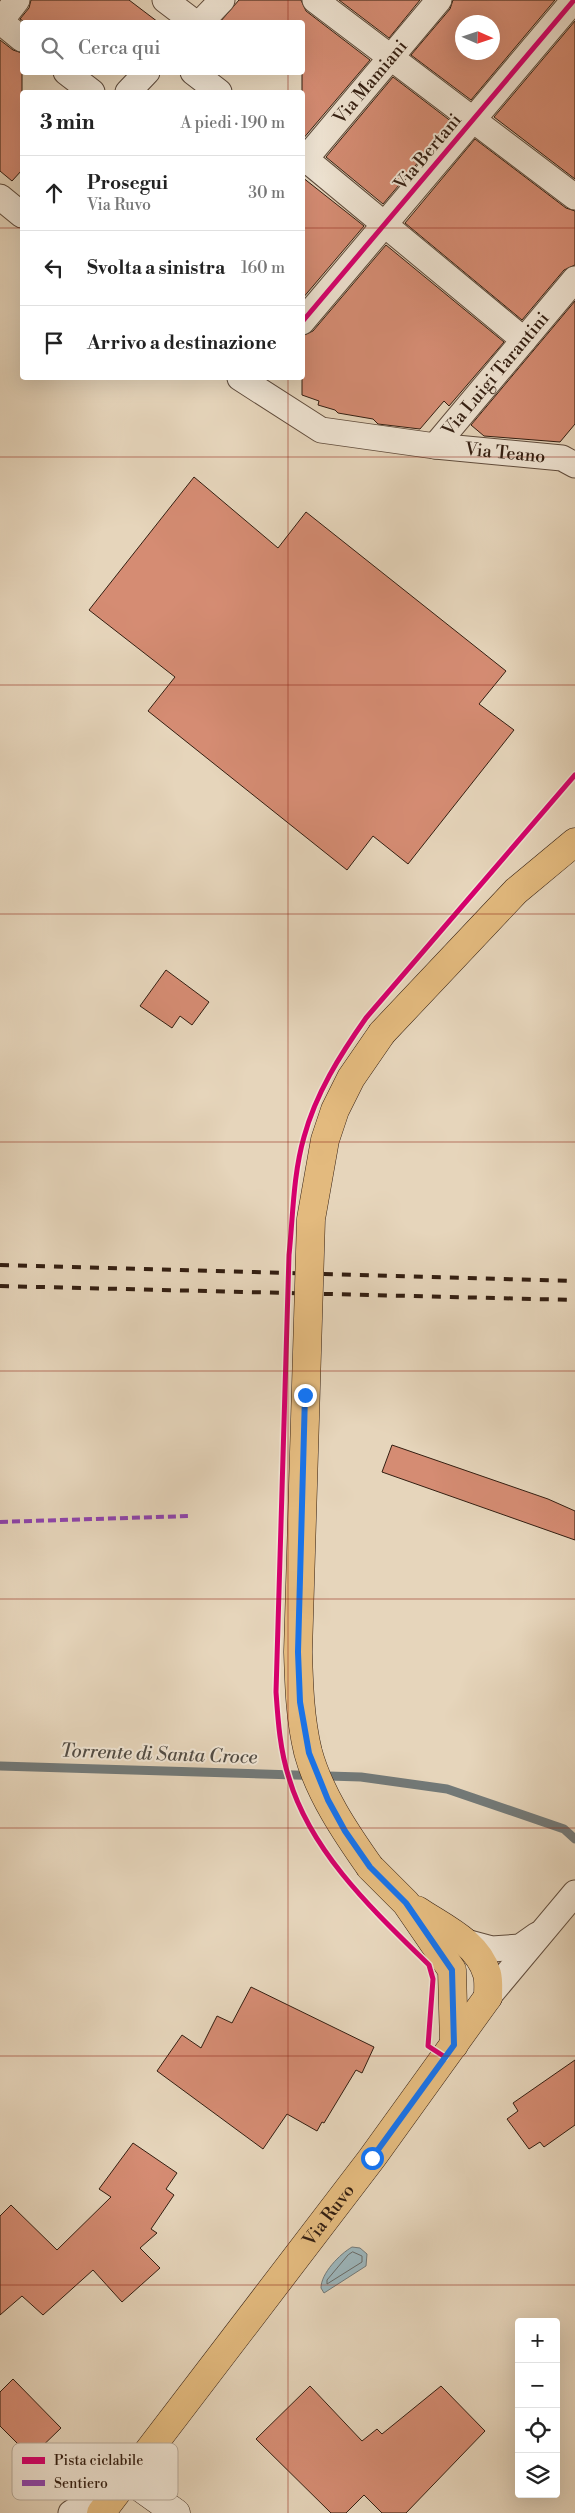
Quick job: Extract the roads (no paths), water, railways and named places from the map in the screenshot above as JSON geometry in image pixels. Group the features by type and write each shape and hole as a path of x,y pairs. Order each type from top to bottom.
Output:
{"main road":[{"path":"406,1903 466,1942 482,1960 488,1976 488,1997 467,1986 452,1970 406,1903 370,1867 337,1816 309,1753 300,1702 298,1652 311,1219 325,1140 351,1078 382,1034 516,891 575,842"},
{"path":"452,1970 454,2045"},
{"name":"Via Ruvo","path":"154,2443 372,2158 488,1997"},
{"name":"Via Ruvo","path":"101,2513 111,2500"}],"street":[{"path":"17,0 0,22 20,37"},
{"path":"165,0 191,20"},
{"path":"203,20 222,0"},
{"path":"315,0 393,57 575,197"},
{"name":"Via Mamiani","path":"305,158 393,57 439,0"},
{"name":"Via Bertani","path":"305,318 574,0"},
{"path":"70,75 89,90"},
{"path":"130,90 145,75"},
{"path":"197,75 216,90"},
{"path":"305,160 386,224 524,340"},
{"name":"Via Luigi Tarantini","path":"435,446 575,279"},
{"name":"Via Teano","path":"248,380 321,430 435,446 571,455"},
{"name":"Via Ruvo","path":"488,1997 552,1923 575,1893"},
{"path":"466,1942 492,1949 520,1947 552,1923"},
{"path":"71,2513 92,2500"},
{"path":"158,2500 176,2513"}],"water":[{"path":"352,2247 360,2248 367,2254 366,2266 324,2293 321,2288 324,2276 337,2259"}],"waterway":[{"name":"Torrente di Santa Croce","path":"0,1766 361,1777 447,1789 564,1829 575,1839"}],"railway":[{"path":"0,1265 575,1281"},
{"path":"0,1286 575,1300"}]}
